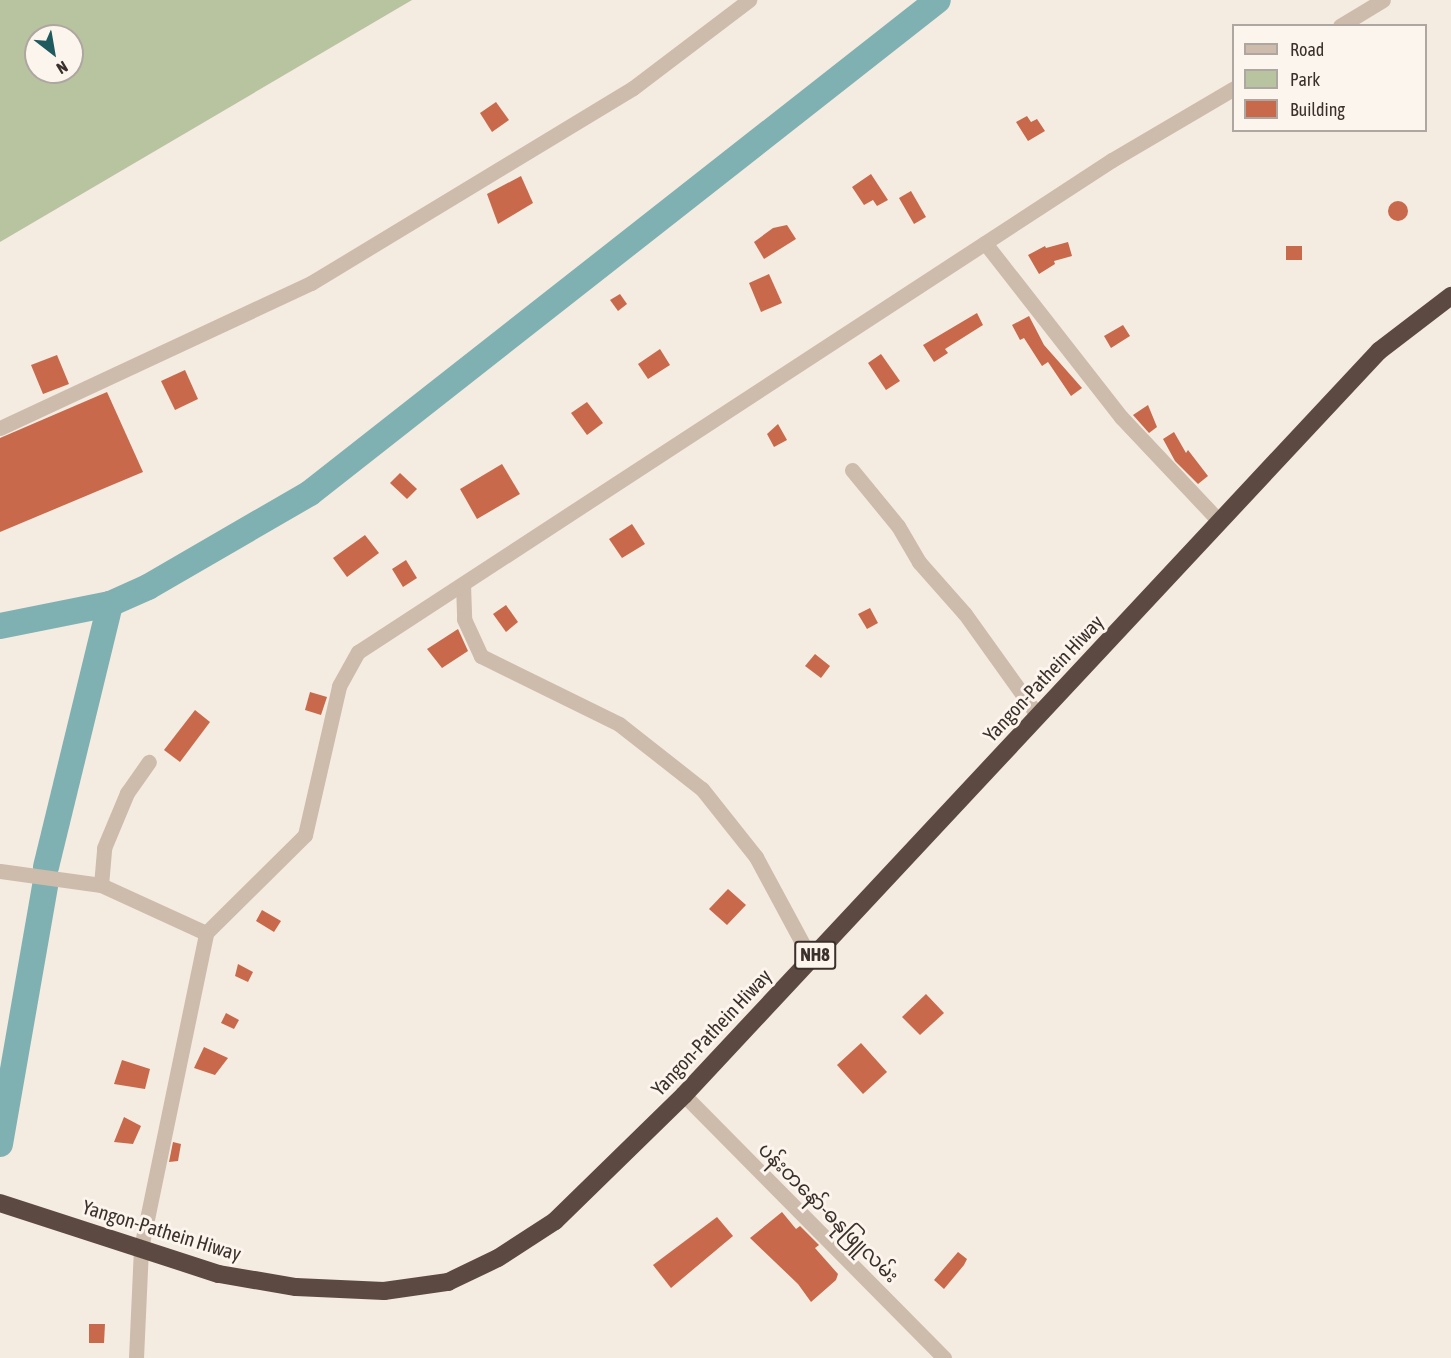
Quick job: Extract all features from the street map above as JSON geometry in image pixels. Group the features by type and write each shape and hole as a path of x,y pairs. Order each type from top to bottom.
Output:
{"highway":[{"name":"Yangon-Pathein Hiway","path":"0,1203 219,1274 296,1287 384,1291 448,1282 498,1258 555,1221 684,1095 1379,351 1451,296"}],"street":[{"path":"0,428 311,283 633,88 749,0"},
{"path":"1343,24 1383,0"},
{"path":"136,1358 141,1248 206,933 305,835 339,686 358,652 1112,160 1232,89"},
{"path":"985,243 1120,417 1220,522"},
{"path":"852,470 898,526 919,562 965,614 1038,716"},
{"path":"462,584 465,619 481,656 619,724 702,789 756,858 811,959"},
{"path":"101,885 104,848 127,793 149,762"},
{"path":"0,871 101,885 206,933"},
{"name":"ပန်းတနော်-ဓနုဖြူလမ်း","path":"684,1095 944,1358"}],"green space":[{"path":"0,0 412,0 0,242"}],"building":[{"path":"496,102 509,120 492,132 480,113"},
{"path":"1027,116 1031,122 1037,119 1045,131 1028,141 1016,122"},
{"path":"871,174 888,200 877,206 873,200 864,205 852,187"},
{"path":"521,176 533,203 498,224 487,194"},
{"path":"911,191 926,217 914,224 899,198"},
{"path":"1398,201 1405,204 1408,211 1405,218 1398,221 1391,218 1388,211 1391,204"},
{"path":"787,225 796,239 764,259 754,242 773,228"},
{"path":"1068,242 1072,256 1054,261 1055,264 1039,274 1028,255 1045,246 1046,248"},
{"path":"1286,246 1302,246 1302,260 1286,260"},
{"path":"769,274 782,303 761,312 749,283"},
{"path":"620,294 627,304 618,311 610,300"},
{"path":"977,313 983,325 945,349 948,353 934,362 923,345"},
{"path":"1029,316 1044,345 1082,388 1071,396 1048,362 1042,366 1024,338 1020,340 1012,325"},
{"path":"1123,325 1130,336 1111,348 1104,336"},
{"path":"660,349 670,365 648,379 638,364"},
{"path":"881,354 900,381 886,390 868,363"},
{"path":"57,355 69,384 43,394 31,365"},
{"path":"185,370 198,399 175,410 161,381"},
{"path":"107,392 143,472 0,532 0,438"},
{"path":"587,402 603,423 587,435 571,413"},
{"path":"1148,405 1157,427 1149,433 1133,415"},
{"path":"778,424 787,440 774,447 767,434"},
{"path":"1174,432 1186,453 1188,450 1208,476 1198,484 1175,461 1163,439"},
{"path":"502,464 520,494 477,519 460,489"},
{"path":"400,473 417,489 407,499 390,483"},
{"path":"632,524 645,544 622,558 609,539"},
{"path":"365,535 379,553 347,577 333,558"},
{"path":"406,560 417,578 403,587 392,569"},
{"path":"506,605 518,622 506,632 493,614"},
{"path":"870,608 878,623 867,629 858,614"},
{"path":"458,629 468,651 442,668 427,649"},
{"path":"815,654 830,666 821,678 805,666"},
{"path":"310,692 327,697 321,715 305,710"},
{"path":"195,710 210,722 180,762 164,750"},
{"path":"728,889 746,905 727,925 709,909"},
{"path":"262,910 281,921 274,932 256,921"},
{"path":"238,964 253,972 248,982 235,976"},
{"path":"926,994 944,1013 920,1035 902,1017"},
{"path":"226,1013 239,1020 234,1029 221,1023"},
{"path":"861,1043 887,1072 863,1094 837,1065"},
{"path":"204,1047 228,1058 215,1075 194,1068"},
{"path":"122,1060 150,1069 145,1089 114,1084"},
{"path":"124,1117 141,1126 133,1144 114,1142"},
{"path":"173,1142 181,1144 178,1161 169,1162"},
{"path":"782,1212 796,1229 800,1226 819,1245 815,1248 838,1274 836,1280 811,1302 798,1284 750,1238"},
{"path":"717,1217 733,1236 671,1288 653,1265"},
{"path":"958,1252 967,1259 944,1289 934,1280"},
{"path":"89,1324 105,1324 104,1343 89,1343"}],"waterway":[{"path":"0,626 110,604 148,587 310,493 938,0"},
{"path":"46,867 110,604"},
{"path":"0,1144 45,886"}]}
